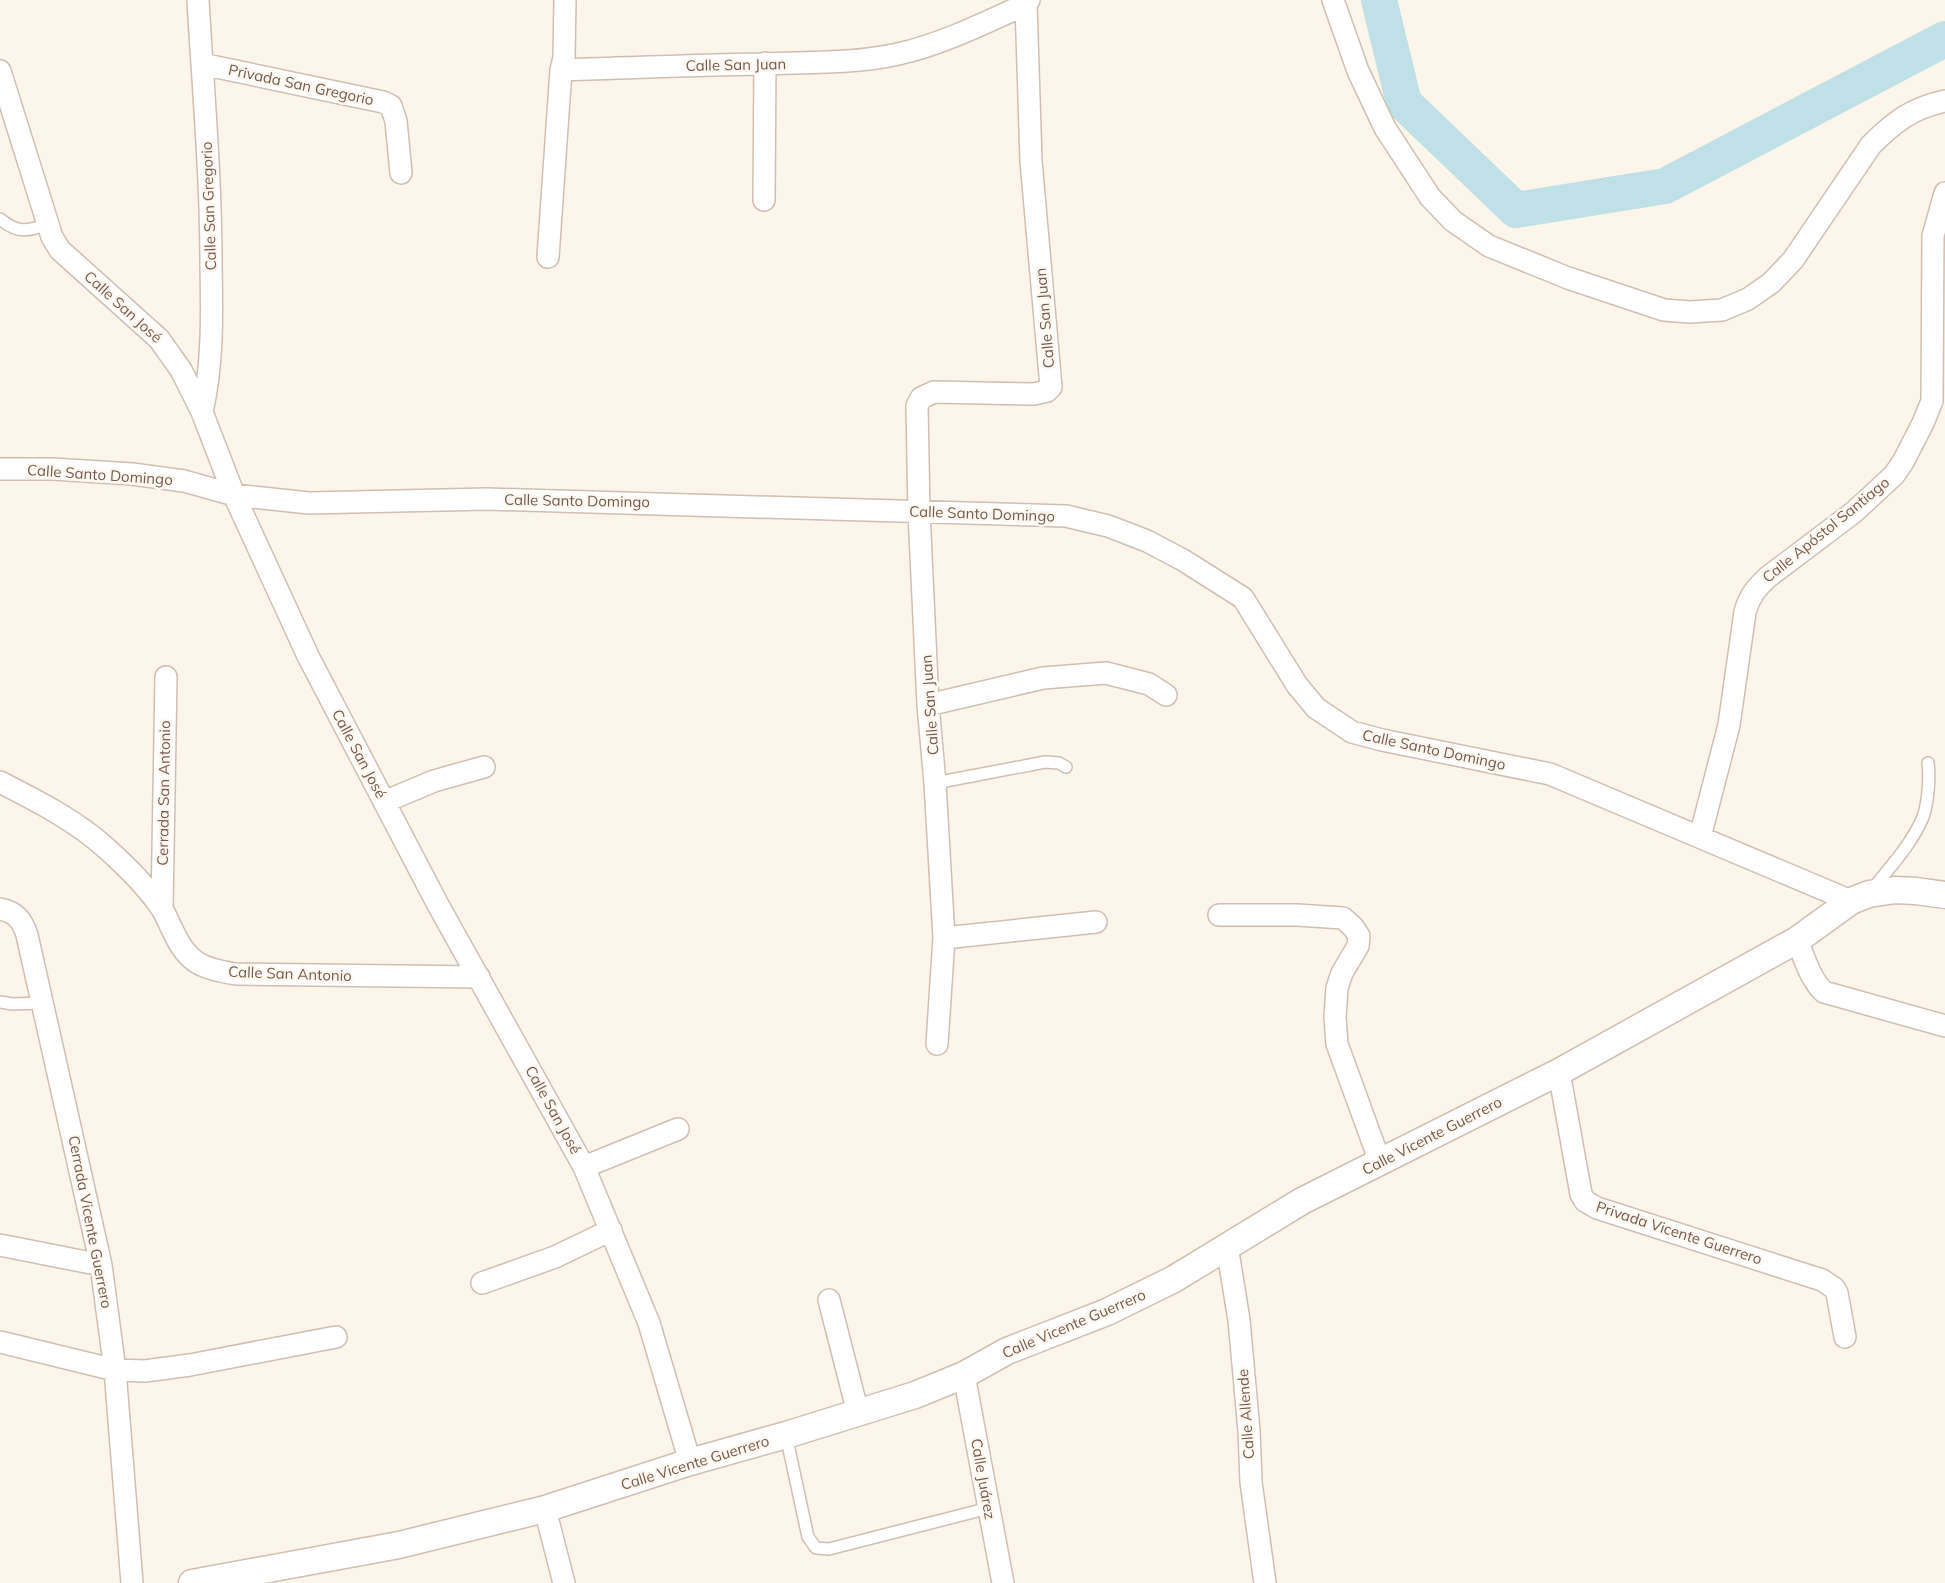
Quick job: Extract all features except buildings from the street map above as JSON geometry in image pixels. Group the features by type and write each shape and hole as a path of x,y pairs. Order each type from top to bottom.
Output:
{"street":[{"name":"Calle San Gregorio","path":"198,0 211,194 212,322 207,392 202,412"},
{"path":"548,257 561,70 565,50 565,0"},
{"path":"1333,0 1358,70 1385,128 1430,197 1453,221 1489,246 1568,278 1664,310 1690,312 1722,310 1748,300 1771,283 1793,260 1871,145 1887,129 1908,114 1924,105 1945,101"},
{"name":"Calle San Juan","path":"561,70 766,64 877,58 901,54 996,18 1027,2 1031,161 1051,387 1047,392 1042,393 941,391 921,398 918,406 919,512 928,706 936,783 944,938 937,1044"},
{"name":"Privada San Gregorio","path":"202,64 383,102 391,106 396,121 401,172"},
{"path":"764,200 766,64"},
{"name":"Calle San José","path":"0,71 47,224 60,250 164,344 181,370 202,412 234,495 308,656 437,904 584,1167 649,1323 690,1462"},
{"name":"Calle Apóstol Santiago","path":"1700,837 1729,725 1745,612 1749,598 1756,587 1854,512 1894,475 1939,401 1932,236 1945,193"},
{"name":"Calle Santo Domingo","path":"0,469 53,469 132,474 184,481 234,495 308,503 487,499 1066,516 1108,526 1147,541 1191,564 1243,598 1297,685 1316,708 1352,732 1382,740 1550,774 1700,837 1860,897"},
{"path":"928,706 1043,678 1106,673 1149,684 1166,695"},
{"name":"Cerrada San Antonio","path":"162,908 166,677"},
{"path":"384,802 434,780 484,767"},
{"name":"Calle San Antonio","path":"0,782 69,820 105,847 141,881 162,908 184,951 192,960 215,971 236,974 479,977"},
{"name":"Calle Vicente Guerrero","path":"192,1583 399,1545 545,1509 690,1462 786,1435 915,1395 964,1375 1007,1351 1116,1308 1174,1279 1302,1202 1559,1072 1797,940 1860,897 1895,890 1945,895"},
{"name":"Cerrada Vicente Guerrero","path":"0,909 14,913 22,921 28,935 101,1265 115,1370 132,1583"},
{"path":"1219,915 1343,918 1359,936 1358,946 1342,973 1338,988 1335,1017 1336,1044 1380,1162"},
{"path":"944,938 1096,922"},
{"path":"1797,940 1811,974 1824,992 1945,1026"},
{"name":"Privada Vicente Guerrero","path":"1559,1072 1581,1194 1585,1201 1597,1208 1822,1280 1834,1288 1837,1293 1846,1337"},
{"path":"584,1167 678,1129"},
{"path":"482,1283 555,1257 611,1230"},
{"path":"0,1245 101,1265"},
{"name":"Calle Allende","path":"1227,1246 1239,1320 1249,1431 1250,1482 1265,1583"},
{"path":"829,1300 858,1413"},
{"path":"0,1342 115,1370 145,1371 190,1365 336,1337"},
{"name":"Calle Juárez","path":"964,1375 1003,1583"},
{"path":"545,1509 564,1583"}],"lane":[{"path":"0,219 11,229 33,230 47,224"},
{"path":"936,783 1045,762 1059,763 1066,767"},
{"path":"1860,897 1912,838 1924,816 1930,774 1928,763"},
{"path":"0,1002 12,1004 42,1002"},
{"path":"786,1435 808,1538 816,1548 829,1550 989,1508"}],"waterway":[{"path":"1379,0 1404,103 1516,210 1665,186 1945,39"}]}
